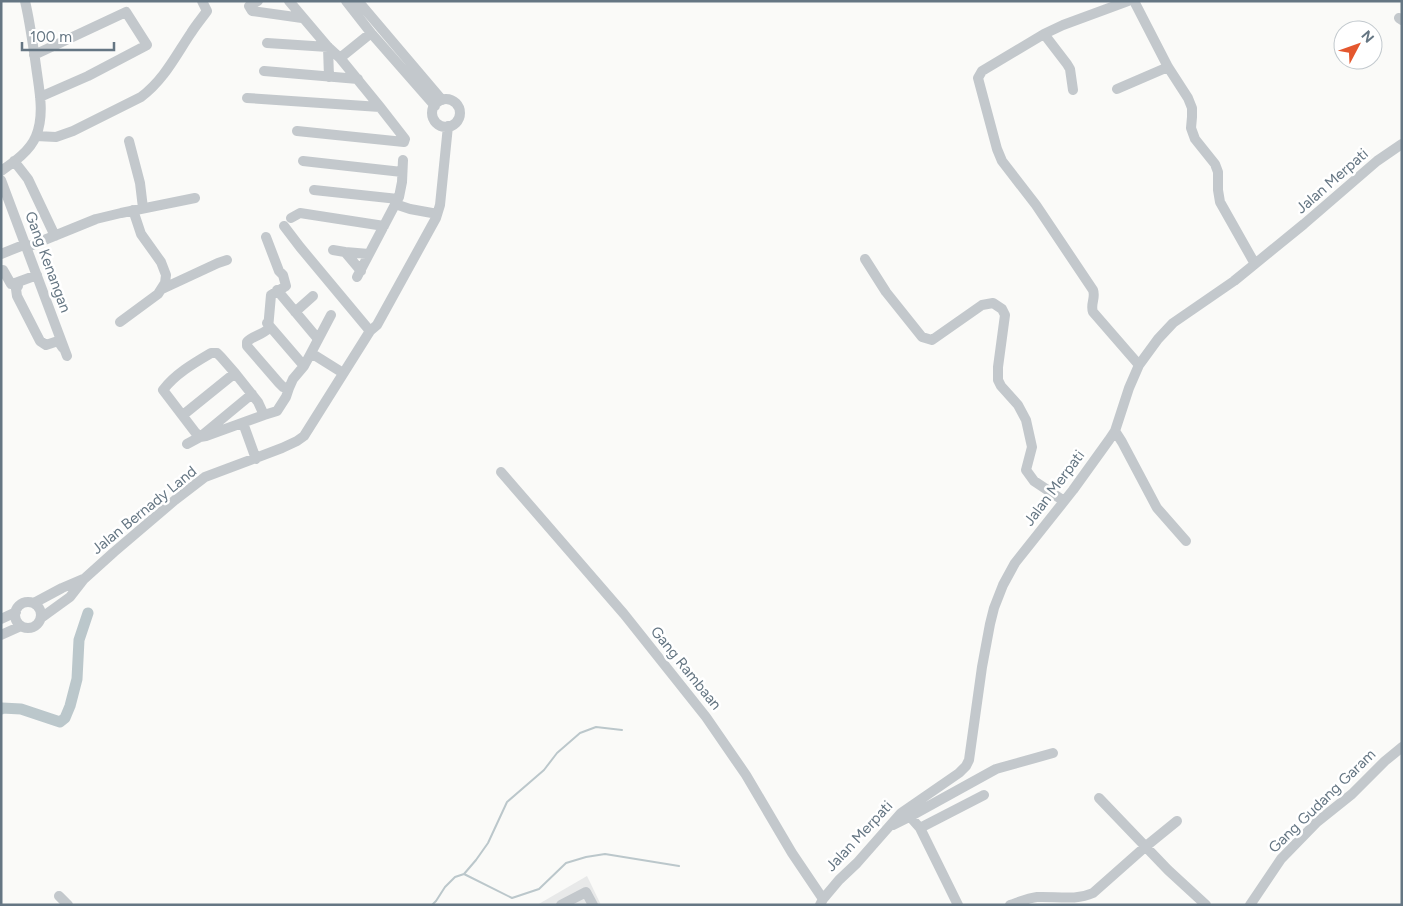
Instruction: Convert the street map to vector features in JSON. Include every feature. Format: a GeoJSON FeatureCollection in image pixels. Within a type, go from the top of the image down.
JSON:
{"type":"FeatureCollection","features":[{"type":"Feature","properties":{"kind":"street"},"geometry":{"type":"LineString","coordinates":[[1,172],[31,146],[39,126],[40,97],[24,1]]}},
{"type":"Feature","properties":{"kind":"street"},"geometry":{"type":"LineString","coordinates":[[36,136],[56,137],[73,132],[141,97],[150,90],[174,61],[191,32],[208,11],[202,1]]}},
{"type":"Feature","properties":{"kind":"street"},"geometry":{"type":"LineString","coordinates":[[258,1],[249,6],[252,11],[302,18]]}},
{"type":"Feature","properties":{"kind":"street"},"geometry":{"type":"LineString","coordinates":[[289,1],[302,18],[358,79],[405,139],[404,142],[296,131]]}},
{"type":"Feature","properties":{"kind":"street","name":"Jalan Bernady Land"},"geometry":{"type":"LineString","coordinates":[[346,1],[372,33],[438,103]]}},
{"type":"Feature","properties":{"kind":"street","name":"Jalan Bernady Land"},"geometry":{"type":"LineString","coordinates":[[358,1],[438,103]]}},
{"type":"Feature","properties":{"kind":"street"},"geometry":{"type":"LineString","coordinates":[[1128,1],[1044,34],[982,72],[978,78],[1002,161],[1036,205],[1093,290],[1093,312],[1139,365]]}},
{"type":"Feature","properties":{"kind":"street"},"geometry":{"type":"LineString","coordinates":[[1134,1],[1168,66],[1188,98],[1192,108],[1192,134],[1218,172],[1220,202],[1255,264]]}},
{"type":"Feature","properties":{"kind":"street"},"geometry":{"type":"LineString","coordinates":[[34,55],[126,12],[147,45],[88,76],[40,97]]}},
{"type":"Feature","properties":{"kind":"street"},"geometry":{"type":"LineString","coordinates":[[340,58],[372,33]]}},
{"type":"Feature","properties":{"kind":"street"},"geometry":{"type":"LineString","coordinates":[[1044,34],[1070,69],[1073,90]]}},
{"type":"Feature","properties":{"kind":"street"},"geometry":{"type":"LineString","coordinates":[[268,43],[328,47]]}},
{"type":"Feature","properties":{"kind":"street"},"geometry":{"type":"LineString","coordinates":[[328,47],[329,77]]}},
{"type":"Feature","properties":{"kind":"street"},"geometry":{"type":"LineString","coordinates":[[1117,88],[1168,66]]}},
{"type":"Feature","properties":{"kind":"street"},"geometry":{"type":"LineString","coordinates":[[264,70],[358,79]]}},
{"type":"Feature","properties":{"kind":"street"},"geometry":{"type":"LineString","coordinates":[[247,98],[380,107]]}},
{"type":"Feature","properties":{"kind":"street","name":"Jalan Bernady Land"},"geometry":{"type":"LineString","coordinates":[[453,100],[460,109],[459,119],[454,124],[445,126],[437,123],[433,117],[433,110],[438,103],[453,100]]}},
{"type":"Feature","properties":{"kind":"street","name":"Jalan Bernady Land"},"geometry":{"type":"LineString","coordinates":[[370,331],[371,322],[432,214],[435,205],[445,126]]}},
{"type":"Feature","properties":{"kind":"street","name":"Jalan Bernady Land"},"geometry":{"type":"LineString","coordinates":[[41,618],[70,597],[84,579],[114,552],[199,481],[219,471],[256,459],[304,436],[370,331],[377,325],[438,213],[445,126]]}},
{"type":"Feature","properties":{"kind":"street"},"geometry":{"type":"LineString","coordinates":[[129,141],[140,183],[144,208]]}},
{"type":"Feature","properties":{"kind":"street","name":"Jalan Merpati"},"geometry":{"type":"LineString","coordinates":[[822,902],[839,880],[907,808],[966,766],[971,749],[990,624],[998,596],[1015,563],[1064,501],[1115,431],[1139,365],[1158,339],[1173,324],[1224,289],[1377,161],[1402,144]]}},
{"type":"Feature","properties":{"kind":"street"},"geometry":{"type":"LineString","coordinates":[[303,160],[402,172]]}},
{"type":"Feature","properties":{"kind":"street"},"geometry":{"type":"LineString","coordinates":[[345,252],[359,274],[401,192],[403,160]]}},
{"type":"Feature","properties":{"kind":"street"},"geometry":{"type":"LineString","coordinates":[[14,161],[28,179],[55,236]]}},
{"type":"Feature","properties":{"kind":"street","name":"Gang Kenangan"},"geometry":{"type":"LineString","coordinates":[[1,180],[67,356],[58,341],[46,345],[40,341],[17,296],[18,282]]}},
{"type":"Feature","properties":{"kind":"street"},"geometry":{"type":"LineString","coordinates":[[314,190],[396,202],[410,209],[432,214]]}},
{"type":"Feature","properties":{"kind":"street"},"geometry":{"type":"LineString","coordinates":[[1,254],[55,236],[96,219],[195,198]]}},
{"type":"Feature","properties":{"kind":"street"},"geometry":{"type":"LineString","coordinates":[[120,322],[150,300],[166,283],[166,275],[161,262],[142,234],[133,210]]}},
{"type":"Feature","properties":{"kind":"street"},"geometry":{"type":"LineString","coordinates":[[370,331],[300,247],[288,222],[300,213],[384,226]]}},
{"type":"Feature","properties":{"kind":"street"},"geometry":{"type":"LineString","coordinates":[[266,237],[286,286],[271,295],[268,329],[249,340],[247,346],[279,383],[283,387],[289,388]]}},
{"type":"Feature","properties":{"kind":"street"},"geometry":{"type":"LineString","coordinates":[[333,250],[369,254]]}},
{"type":"Feature","properties":{"kind":"street"},"geometry":{"type":"LineString","coordinates":[[865,259],[886,292],[922,337],[932,340],[982,305],[993,303],[1002,309],[1005,315],[998,380],[1001,386],[1018,404],[1026,420],[1032,448],[1026,470],[1034,481],[1064,501]]}},
{"type":"Feature","properties":{"kind":"street"},"geometry":{"type":"LineString","coordinates":[[162,289],[227,260]]}},
{"type":"Feature","properties":{"kind":"street"},"geometry":{"type":"LineString","coordinates":[[1,271],[4,270],[11,284],[37,275]]}},
{"type":"Feature","properties":{"kind":"street"},"geometry":{"type":"LineString","coordinates":[[277,290],[318,339]]}},
{"type":"Feature","properties":{"kind":"street"},"geometry":{"type":"LineString","coordinates":[[296,312],[313,296]]}},
{"type":"Feature","properties":{"kind":"street"},"geometry":{"type":"LineString","coordinates":[[200,437],[277,411],[286,397],[293,379],[304,366],[331,316]]}},
{"type":"Feature","properties":{"kind":"street"},"geometry":{"type":"LineString","coordinates":[[268,323],[304,366]]}},
{"type":"Feature","properties":{"kind":"street"},"geometry":{"type":"LineString","coordinates":[[200,437],[163,390],[189,367],[211,353],[221,357],[235,373],[258,402],[264,415]]}},
{"type":"Feature","properties":{"kind":"street"},"geometry":{"type":"LineString","coordinates":[[311,353],[343,373]]}},
{"type":"Feature","properties":{"kind":"street"},"geometry":{"type":"LineString","coordinates":[[183,416],[235,373]]}},
{"type":"Feature","properties":{"kind":"street"},"geometry":{"type":"LineString","coordinates":[[187,444],[200,437],[252,394]]}},
{"type":"Feature","properties":{"kind":"street"},"geometry":{"type":"LineString","coordinates":[[243,422],[256,459]]}},
{"type":"Feature","properties":{"kind":"street"},"geometry":{"type":"LineString","coordinates":[[1115,431],[1129,453],[1157,508],[1186,541]]}},
{"type":"Feature","properties":{"kind":"street","name":"Gang Rambaan"},"geometry":{"type":"LineString","coordinates":[[501,472],[624,614],[706,716],[746,775],[822,902]]}},
{"type":"Feature","properties":{"kind":"street","name":"Jalan Bernady Land"},"geometry":{"type":"LineString","coordinates":[[34,603],[84,579]]}},
{"type":"Feature","properties":{"kind":"street"},"geometry":{"type":"LineString","coordinates":[[1,635],[21,626],[31,628],[38,624],[41,618],[40,610],[34,603],[24,603],[18,607],[16,618],[21,626]]}},
{"type":"Feature","properties":{"kind":"street"},"geometry":{"type":"LineString","coordinates":[[1,620],[16,612]]}},
{"type":"Feature","properties":{"kind":"street","name":"Gang Gudang Garam"},"geometry":{"type":"LineString","coordinates":[[1250,905],[1281,859],[1317,822],[1352,794],[1402,747]]}},
{"type":"Feature","properties":{"kind":"street"},"geometry":{"type":"LineString","coordinates":[[888,827],[996,769],[1053,753]]}},
{"type":"Feature","properties":{"kind":"street"},"geometry":{"type":"LineString","coordinates":[[920,828],[984,795]]}},
{"type":"Feature","properties":{"kind":"street"},"geometry":{"type":"LineString","coordinates":[[1099,798],[1168,870],[1206,905]]}},
{"type":"Feature","properties":{"kind":"street"},"geometry":{"type":"LineString","coordinates":[[909,817],[920,828],[958,905]]}},
{"type":"Feature","properties":{"kind":"street"},"geometry":{"type":"LineString","coordinates":[[1010,905],[1035,897],[1065,898],[1087,896],[1098,890],[1145,846],[1177,821]]}},
{"type":"Feature","properties":{"kind":"street"},"geometry":{"type":"LineString","coordinates":[[561,905],[586,892],[593,905]]}},
{"type":"Feature","properties":{"kind":"street"},"geometry":{"type":"LineString","coordinates":[[59,896],[68,905]]}},
{"type":"Feature","properties":{"kind":"shaded area"},"geometry":{"type":"Polygon","coordinates":[[[587,876],[601,905],[537,905],[587,876]]]}},
{"type":"Feature","properties":{"kind":"waterway"},"geometry":{"type":"LineString","coordinates":[[1,709],[21,709],[60,722],[65,718],[77,679],[79,640],[88,613]]}},
{"type":"Feature","properties":{"kind":"waterway"},"geometry":{"type":"LineString","coordinates":[[432,905],[445,887],[455,877],[464,874],[476,860],[488,843],[507,802],[544,770],[557,753],[580,733],[596,727],[622,730]]}},
{"type":"Feature","properties":{"kind":"waterway"},"geometry":{"type":"LineString","coordinates":[[464,874],[512,898],[539,889],[566,863],[586,857],[605,854],[679,866]]}}]}
